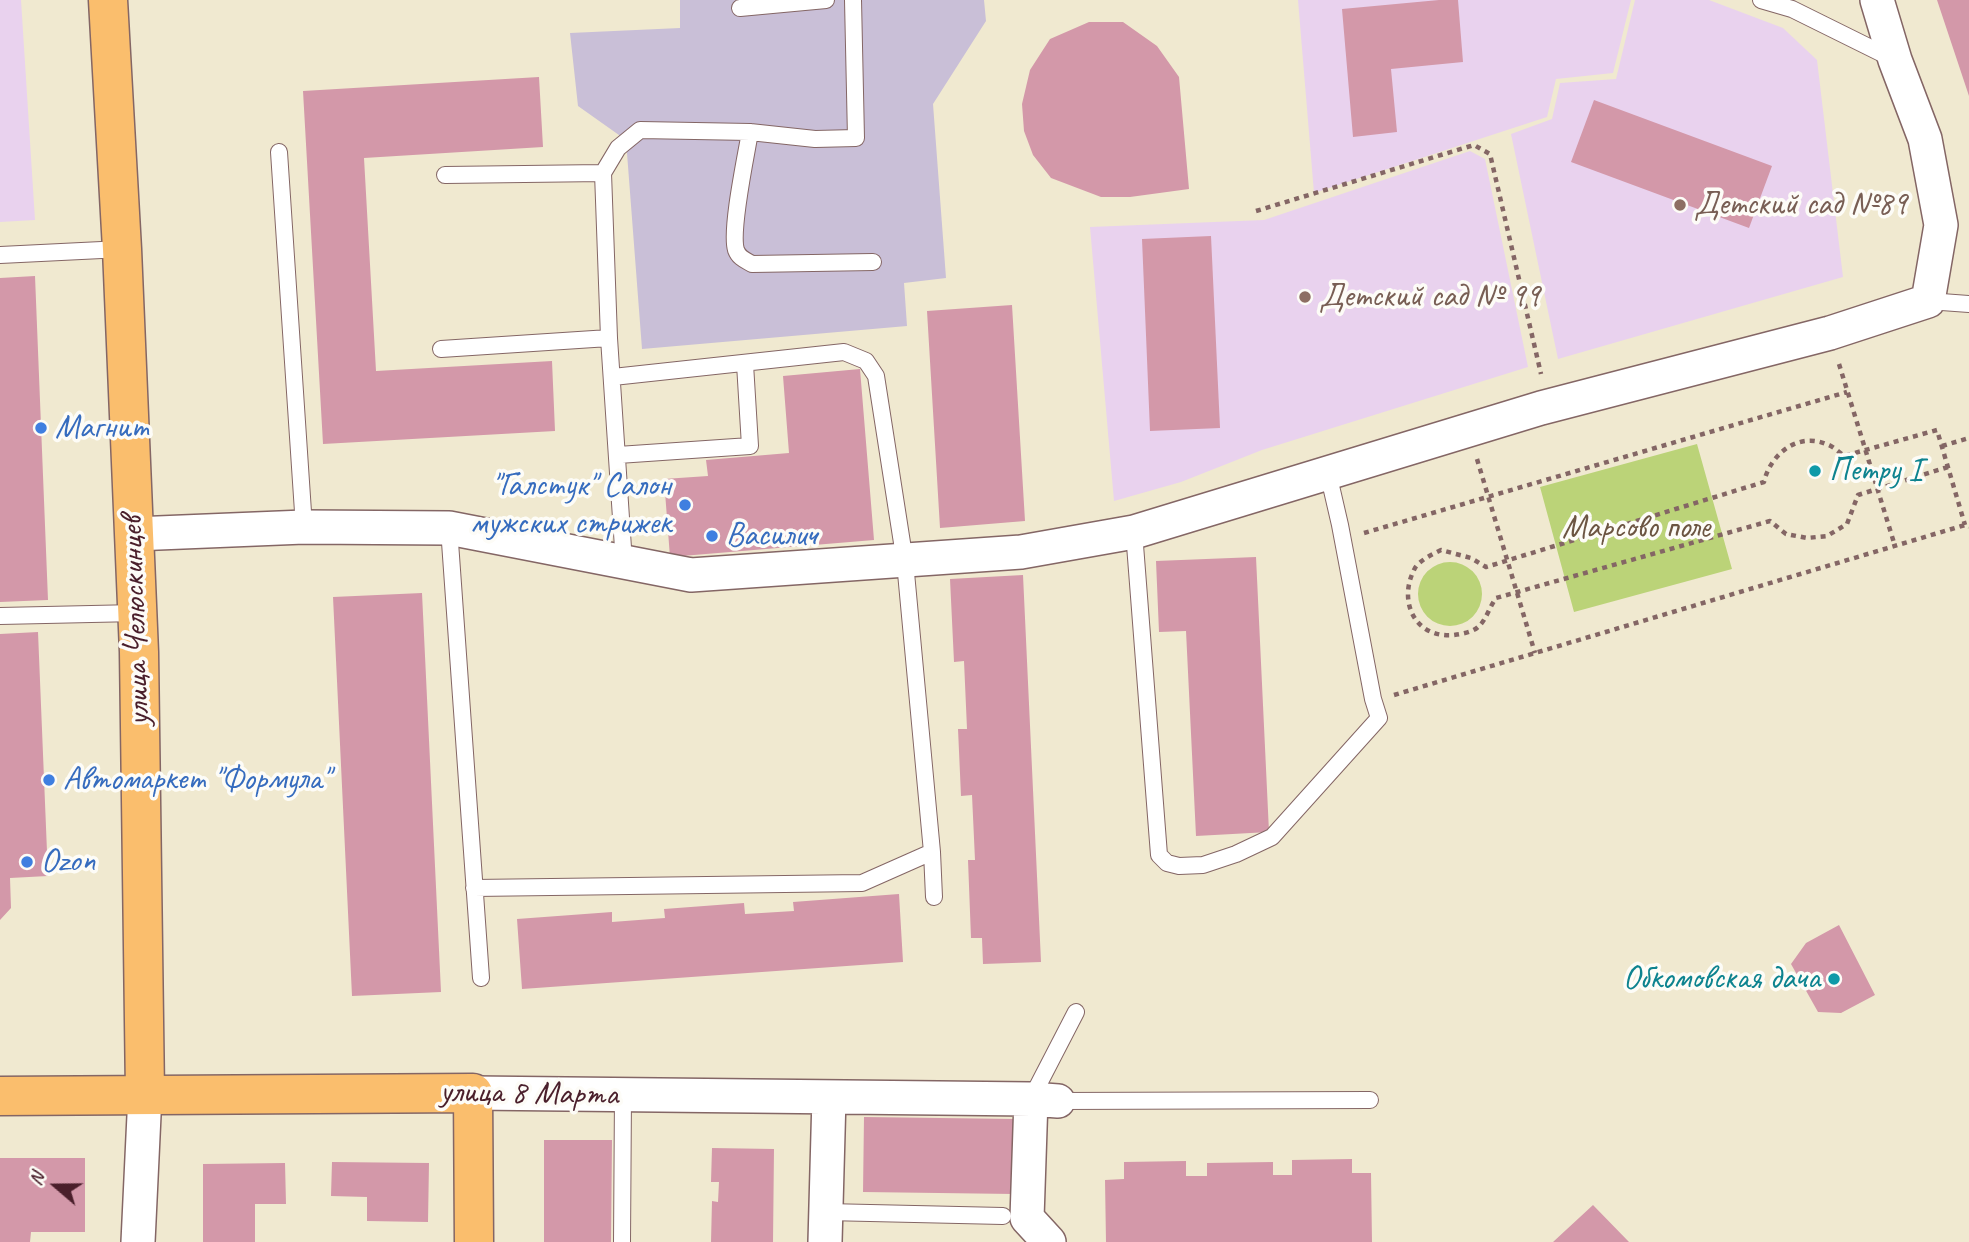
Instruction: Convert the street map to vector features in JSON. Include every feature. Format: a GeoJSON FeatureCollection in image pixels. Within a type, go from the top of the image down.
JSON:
{"type":"FeatureCollection","features":[{"type":"Feature","properties":{"kind":"main road","name":"улица Челюскинцев"},"geometry":{"type":"LineString","coordinates":[[108,0],[122,248],[137,614],[145,1094]]}},
{"type":"Feature","properties":{"kind":"main road","name":"улица 8 Марта"},"geometry":{"type":"LineString","coordinates":[[0,1097],[473,1093]]}},
{"type":"Feature","properties":{"kind":"main road"},"geometry":{"type":"LineString","coordinates":[[473,1093],[474,1242]]}},
{"type":"Feature","properties":{"kind":"street"},"geometry":{"type":"LineString","coordinates":[[134,534],[304,527],[449,528],[691,575],[1021,552],[1134,532],[1549,406],[1830,333],[1928,301],[1941,225],[1924,139],[1895,60],[1877,0]]}},
{"type":"Feature","properties":{"kind":"street","name":"улица 8 Марта"},"geometry":{"type":"LineString","coordinates":[[473,1093],[1044,1100]]}},
{"type":"Feature","properties":{"kind":"street","name":"улица Челюскинцев"},"geometry":{"type":"LineString","coordinates":[[138,1242],[145,1094]]}},
{"type":"Feature","properties":{"kind":"street"},"geometry":{"type":"LineString","coordinates":[[826,1227],[829,1097]]}},
{"type":"Feature","properties":{"kind":"street"},"geometry":{"type":"LineString","coordinates":[[1044,1100],[1027,1218],[1049,1242]]}},
{"type":"Feature","properties":{"kind":"lane"},"geometry":{"type":"LineString","coordinates":[[740,8],[826,0]]}},
{"type":"Feature","properties":{"kind":"lane"},"geometry":{"type":"LineString","coordinates":[[624,563],[603,173],[618,148],[640,130],[750,132],[815,139],[856,138],[853,0]]}},
{"type":"Feature","properties":{"kind":"lane"},"geometry":{"type":"LineString","coordinates":[[1762,0],[1793,9],[1895,60]]}},
{"type":"Feature","properties":{"kind":"lane"},"geometry":{"type":"LineString","coordinates":[[750,132],[738,200],[735,247],[741,258],[752,264],[873,262]]}},
{"type":"Feature","properties":{"kind":"lane"},"geometry":{"type":"LineString","coordinates":[[279,152],[304,527]]}},
{"type":"Feature","properties":{"kind":"lane"},"geometry":{"type":"LineString","coordinates":[[445,175],[603,173]]}},
{"type":"Feature","properties":{"kind":"lane"},"geometry":{"type":"LineString","coordinates":[[0,255],[122,248]]}},
{"type":"Feature","properties":{"kind":"lane"},"geometry":{"type":"LineString","coordinates":[[1928,301],[1969,304]]}},
{"type":"Feature","properties":{"kind":"lane"},"geometry":{"type":"LineString","coordinates":[[441,349],[610,338]]}},
{"type":"Feature","properties":{"kind":"lane"},"geometry":{"type":"LineString","coordinates":[[613,377],[845,352],[866,361],[876,376],[905,562],[934,897]]}},
{"type":"Feature","properties":{"kind":"lane"},"geometry":{"type":"LineString","coordinates":[[618,455],[750,446],[745,364]]}},
{"type":"Feature","properties":{"kind":"lane"},"geometry":{"type":"LineString","coordinates":[[1134,532],[1159,855],[1167,863],[1179,866],[1203,865],[1236,854],[1272,837],[1379,718],[1328,472]]}},
{"type":"Feature","properties":{"kind":"lane"},"geometry":{"type":"LineString","coordinates":[[449,528],[481,978]]}},
{"type":"Feature","properties":{"kind":"lane"},"geometry":{"type":"LineString","coordinates":[[0,616],[137,614]]}},
{"type":"Feature","properties":{"kind":"lane"},"geometry":{"type":"LineString","coordinates":[[474,888],[862,883],[932,852]]}},
{"type":"Feature","properties":{"kind":"lane"},"geometry":{"type":"LineString","coordinates":[[1076,1012],[1044,1100],[1370,1100]]}},
{"type":"Feature","properties":{"kind":"lane"},"geometry":{"type":"LineString","coordinates":[[622,1242],[623,1094]]}},
{"type":"Feature","properties":{"kind":"lane"},"geometry":{"type":"LineString","coordinates":[[826,1227],[1003,1216]]}},
{"type":"Feature","properties":{"kind":"path"},"geometry":{"type":"LineString","coordinates":[[1256,211],[1474,145],[1490,154],[1549,406]]}},
{"type":"Feature","properties":{"kind":"path"},"geometry":{"type":"LineString","coordinates":[[1844,383],[1895,546]]}},
{"type":"Feature","properties":{"kind":"path"},"geometry":{"type":"LineString","coordinates":[[1351,536],[1847,392]]}},
{"type":"Feature","properties":{"kind":"path"},"geometry":{"type":"LineString","coordinates":[[1389,697],[1967,526],[1937,430],[1844,456],[1827,444],[1812,440],[1797,444],[1785,448],[1773,459],[1764,482],[1486,567],[1471,558],[1441,550],[1416,566],[1407,602],[1415,619],[1427,631],[1442,636],[1463,634],[1479,626],[1496,598],[1770,520],[1786,534],[1807,538],[1827,536],[1847,524],[1858,495],[1948,467]]}},
{"type":"Feature","properties":{"kind":"path"},"geometry":{"type":"LineString","coordinates":[[1942,446],[1969,438]]}},
{"type":"Feature","properties":{"kind":"path"},"geometry":{"type":"LineString","coordinates":[[1486,488],[1535,653]]}},
{"type":"Feature","properties":{"kind":"shaded area"},"geometry":{"type":"Polygon","coordinates":[[[0,0],[21,0],[35,220],[0,222],[0,0]]]}},
{"type":"Feature","properties":{"kind":"shaded area"},"geometry":{"type":"Polygon","coordinates":[[[680,0],[984,0],[986,21],[933,104],[946,278],[904,283],[907,326],[642,349],[626,140],[578,106],[570,33],[680,28],[680,0]]]}},
{"type":"Feature","properties":{"kind":"shaded area"},"geometry":{"type":"Polygon","coordinates":[[[1298,0],[1631,0],[1613,73],[1556,79],[1547,117],[1314,193],[1298,0]]]}},
{"type":"Feature","properties":{"kind":"shaded area","name":"Детский сад №89"},"geometry":{"type":"Polygon","coordinates":[[[1635,0],[1709,0],[1783,28],[1817,60],[1843,277],[1558,359],[1511,134],[1552,119],[1560,83],[1616,79],[1635,0]]]}},
{"type":"Feature","properties":{"kind":"shaded area","name":"Детский сад № 99"},"geometry":{"type":"Polygon","coordinates":[[[1470,151],[1485,159],[1528,367],[1262,450],[1181,482],[1114,501],[1090,227],[1264,220],[1470,151]]]}},
{"type":"Feature","properties":{"kind":"green space","name":"Марсово поле"},"geometry":{"type":"Polygon","coordinates":[[[1697,444],[1732,569],[1574,612],[1540,487],[1697,444]]]}},
{"type":"Feature","properties":{"kind":"green space"},"geometry":{"type":"Polygon","coordinates":[[[1444,562],[1456,562],[1473,571],[1480,582],[1480,606],[1473,617],[1456,626],[1444,626],[1432,621],[1423,612],[1418,600],[1418,588],[1423,576],[1432,567],[1444,562]]]}},
{"type":"Feature","properties":{"kind":"building"},"geometry":{"type":"Polygon","coordinates":[[[1458,0],[1463,62],[1391,69],[1397,132],[1353,137],[1342,9],[1458,0]]]}},
{"type":"Feature","properties":{"kind":"building"},"geometry":{"type":"Polygon","coordinates":[[[1937,0],[1969,0],[1969,96],[1937,0]]]}},
{"type":"Feature","properties":{"kind":"building"},"geometry":{"type":"Polygon","coordinates":[[[1089,22],[1123,22],[1157,46],[1179,77],[1189,189],[1130,197],[1101,197],[1051,178],[1033,155],[1024,131],[1022,104],[1030,70],[1050,39],[1089,22]]]}},
{"type":"Feature","properties":{"kind":"building"},"geometry":{"type":"Polygon","coordinates":[[[539,77],[543,147],[364,158],[376,371],[552,361],[555,431],[323,444],[303,91],[539,77]]]}},
{"type":"Feature","properties":{"kind":"building"},"geometry":{"type":"Polygon","coordinates":[[[1594,100],[1772,166],[1749,228],[1571,162],[1594,100]]]}},
{"type":"Feature","properties":{"kind":"building"},"geometry":{"type":"Polygon","coordinates":[[[1211,236],[1220,428],[1150,431],[1142,239],[1211,236]]]}},
{"type":"Feature","properties":{"kind":"building"},"geometry":{"type":"Polygon","coordinates":[[[35,276],[48,600],[0,602],[0,278],[35,276]]]}},
{"type":"Feature","properties":{"kind":"building"},"geometry":{"type":"Polygon","coordinates":[[[1012,305],[1025,521],[940,528],[927,311],[1012,305]]]}},
{"type":"Feature","properties":{"kind":"building"},"geometry":{"type":"Polygon","coordinates":[[[860,369],[874,540],[670,557],[664,479],[708,476],[706,460],[789,453],[783,376],[860,369]]]}},
{"type":"Feature","properties":{"kind":"building"},"geometry":{"type":"Polygon","coordinates":[[[1256,557],[1269,832],[1196,836],[1186,631],[1159,632],[1156,561],[1256,557]]]}},
{"type":"Feature","properties":{"kind":"building"},"geometry":{"type":"Polygon","coordinates":[[[1023,575],[1041,962],[983,964],[982,938],[971,938],[968,860],[975,860],[972,795],[961,796],[958,729],[967,729],[964,661],[954,662],[950,579],[1023,575]]]}},
{"type":"Feature","properties":{"kind":"building"},"geometry":{"type":"Polygon","coordinates":[[[422,593],[441,992],[352,996],[333,597],[422,593]]]}},
{"type":"Feature","properties":{"kind":"building"},"geometry":{"type":"Polygon","coordinates":[[[38,632],[48,876],[10,878],[11,908],[0,920],[0,634],[38,632]]]}},
{"type":"Feature","properties":{"kind":"building"},"geometry":{"type":"Polygon","coordinates":[[[899,894],[903,962],[522,989],[517,919],[612,912],[612,922],[665,918],[664,909],[744,903],[745,914],[794,911],[793,902],[899,894]]]}},
{"type":"Feature","properties":{"kind":"building","name":"Обкомовская дача"},"geometry":{"type":"Polygon","coordinates":[[[1839,925],[1875,995],[1841,1013],[1818,1012],[1791,964],[1806,943],[1839,925]]]}},
{"type":"Feature","properties":{"kind":"building"},"geometry":{"type":"Polygon","coordinates":[[[864,1117],[1015,1119],[1014,1194],[863,1192],[864,1117]]]}},
{"type":"Feature","properties":{"kind":"building"},"geometry":{"type":"Polygon","coordinates":[[[544,1140],[612,1140],[611,1242],[544,1242],[544,1140]]]}},
{"type":"Feature","properties":{"kind":"building"},"geometry":{"type":"Polygon","coordinates":[[[712,1148],[774,1149],[773,1242],[711,1242],[712,1201],[718,1202],[719,1182],[711,1182],[712,1148]]]}},
{"type":"Feature","properties":{"kind":"building"},"geometry":{"type":"Polygon","coordinates":[[[0,1158],[85,1158],[85,1232],[31,1232],[30,1242],[0,1242],[0,1158]]]}},
{"type":"Feature","properties":{"kind":"building"},"geometry":{"type":"Polygon","coordinates":[[[1352,1159],[1352,1173],[1371,1173],[1372,1242],[1106,1242],[1105,1180],[1124,1179],[1124,1162],[1186,1161],[1186,1176],[1207,1176],[1207,1163],[1273,1162],[1273,1175],[1292,1175],[1292,1160],[1352,1159]]]}},
{"type":"Feature","properties":{"kind":"building"},"geometry":{"type":"Polygon","coordinates":[[[332,1162],[429,1163],[428,1222],[367,1221],[367,1197],[331,1196],[332,1162]]]}},
{"type":"Feature","properties":{"kind":"building"},"geometry":{"type":"Polygon","coordinates":[[[285,1163],[286,1204],[255,1204],[255,1242],[203,1242],[203,1164],[285,1163]]]}},
{"type":"Feature","properties":{"kind":"building"},"geometry":{"type":"Polygon","coordinates":[[[1593,1205],[1629,1242],[1553,1242],[1593,1205]]]}},
{"type":"Feature","properties":{"kind":"place","name":"Детский сад №89"},"geometry":{"type":"Point","coordinates":[1680,205]}},
{"type":"Feature","properties":{"kind":"place","name":"Детский сад № 99"},"geometry":{"type":"Point","coordinates":[1305,297]}},
{"type":"Feature","properties":{"kind":"place","name":"Магнит"},"geometry":{"type":"Point","coordinates":[41,428]}},
{"type":"Feature","properties":{"kind":"place","name":"Петру I"},"geometry":{"type":"Point","coordinates":[1815,471]}},
{"type":"Feature","properties":{"kind":"place","name":"\"Галстук\" Салон мужских стрижек"},"geometry":{"type":"Point","coordinates":[685,505]}},
{"type":"Feature","properties":{"kind":"place","name":"Василич"},"geometry":{"type":"Point","coordinates":[712,536]}},
{"type":"Feature","properties":{"kind":"place","name":"Автомаркет \"Формула\""},"geometry":{"type":"Point","coordinates":[49,780]}},
{"type":"Feature","properties":{"kind":"place","name":"Ozon"},"geometry":{"type":"Point","coordinates":[27,862]}},
{"type":"Feature","properties":{"kind":"place","name":"Обкомовская дача"},"geometry":{"type":"Point","coordinates":[1834,979]}}]}
